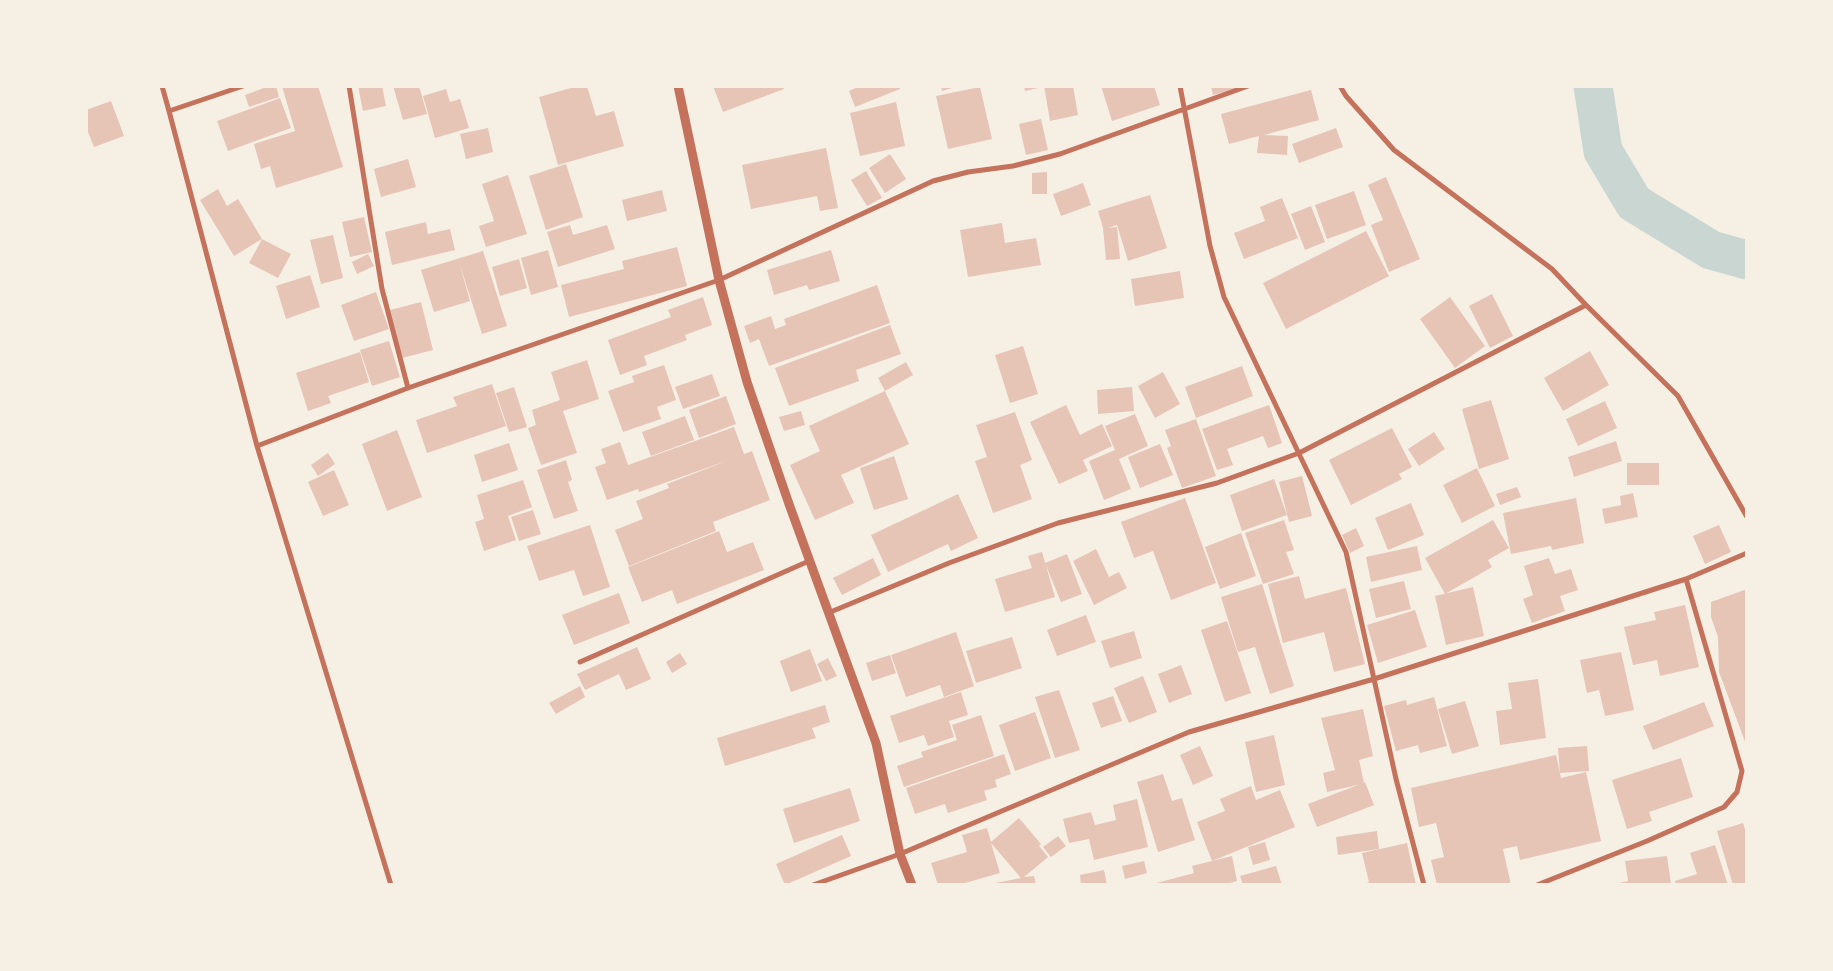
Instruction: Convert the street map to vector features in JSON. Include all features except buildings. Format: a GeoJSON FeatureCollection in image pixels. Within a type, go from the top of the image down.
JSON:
{"type":"FeatureCollection","features":[{"type":"Feature","properties":{"kind":"street"},"geometry":{"type":"LineString","coordinates":[[162,86],[257,446],[391,885]]}},
{"type":"Feature","properties":{"kind":"street"},"geometry":{"type":"LineString","coordinates":[[169,112],[244,86]]}},
{"type":"Feature","properties":{"kind":"street"},"geometry":{"type":"LineString","coordinates":[[349,86],[382,289],[408,388]]}},
{"type":"Feature","properties":{"kind":"street"},"geometry":{"type":"LineString","coordinates":[[678,86],[718,280],[747,382],[809,560],[876,743],[900,854],[912,885]]}},
{"type":"Feature","properties":{"kind":"street"},"geometry":{"type":"LineString","coordinates":[[1180,86],[1210,246],[1224,297],[1346,552],[1396,779],[1424,885]]}},
{"type":"Feature","properties":{"kind":"street"},"geometry":{"type":"LineString","coordinates":[[257,446],[408,388],[718,280],[933,181],[968,172],[1013,166],[1060,154],[1248,86]]}},
{"type":"Feature","properties":{"kind":"street"},"geometry":{"type":"LineString","coordinates":[[1340,86],[1346,96],[1394,150],[1552,269],[1678,396],[1747,517]]}},
{"type":"Feature","properties":{"kind":"street"},"geometry":{"type":"LineString","coordinates":[[828,613],[949,564],[1058,523],[1217,482],[1299,452],[1586,305]]}},
{"type":"Feature","properties":{"kind":"street"},"geometry":{"type":"LineString","coordinates":[[813,885],[900,854],[1189,732],[1374,679],[1686,579],[1747,553]]}},
{"type":"Feature","properties":{"kind":"street"},"geometry":{"type":"LineString","coordinates":[[580,662],[809,560]]}},
{"type":"Feature","properties":{"kind":"street"},"geometry":{"type":"LineString","coordinates":[[1537,885],[1648,841],[1724,807],[1737,792],[1742,771],[1686,579]]}},
{"type":"Feature","properties":{"kind":"waterway"},"geometry":{"type":"LineString","coordinates":[[1593,86],[1603,151],[1634,203],[1711,250],[1747,260]]}}]}
